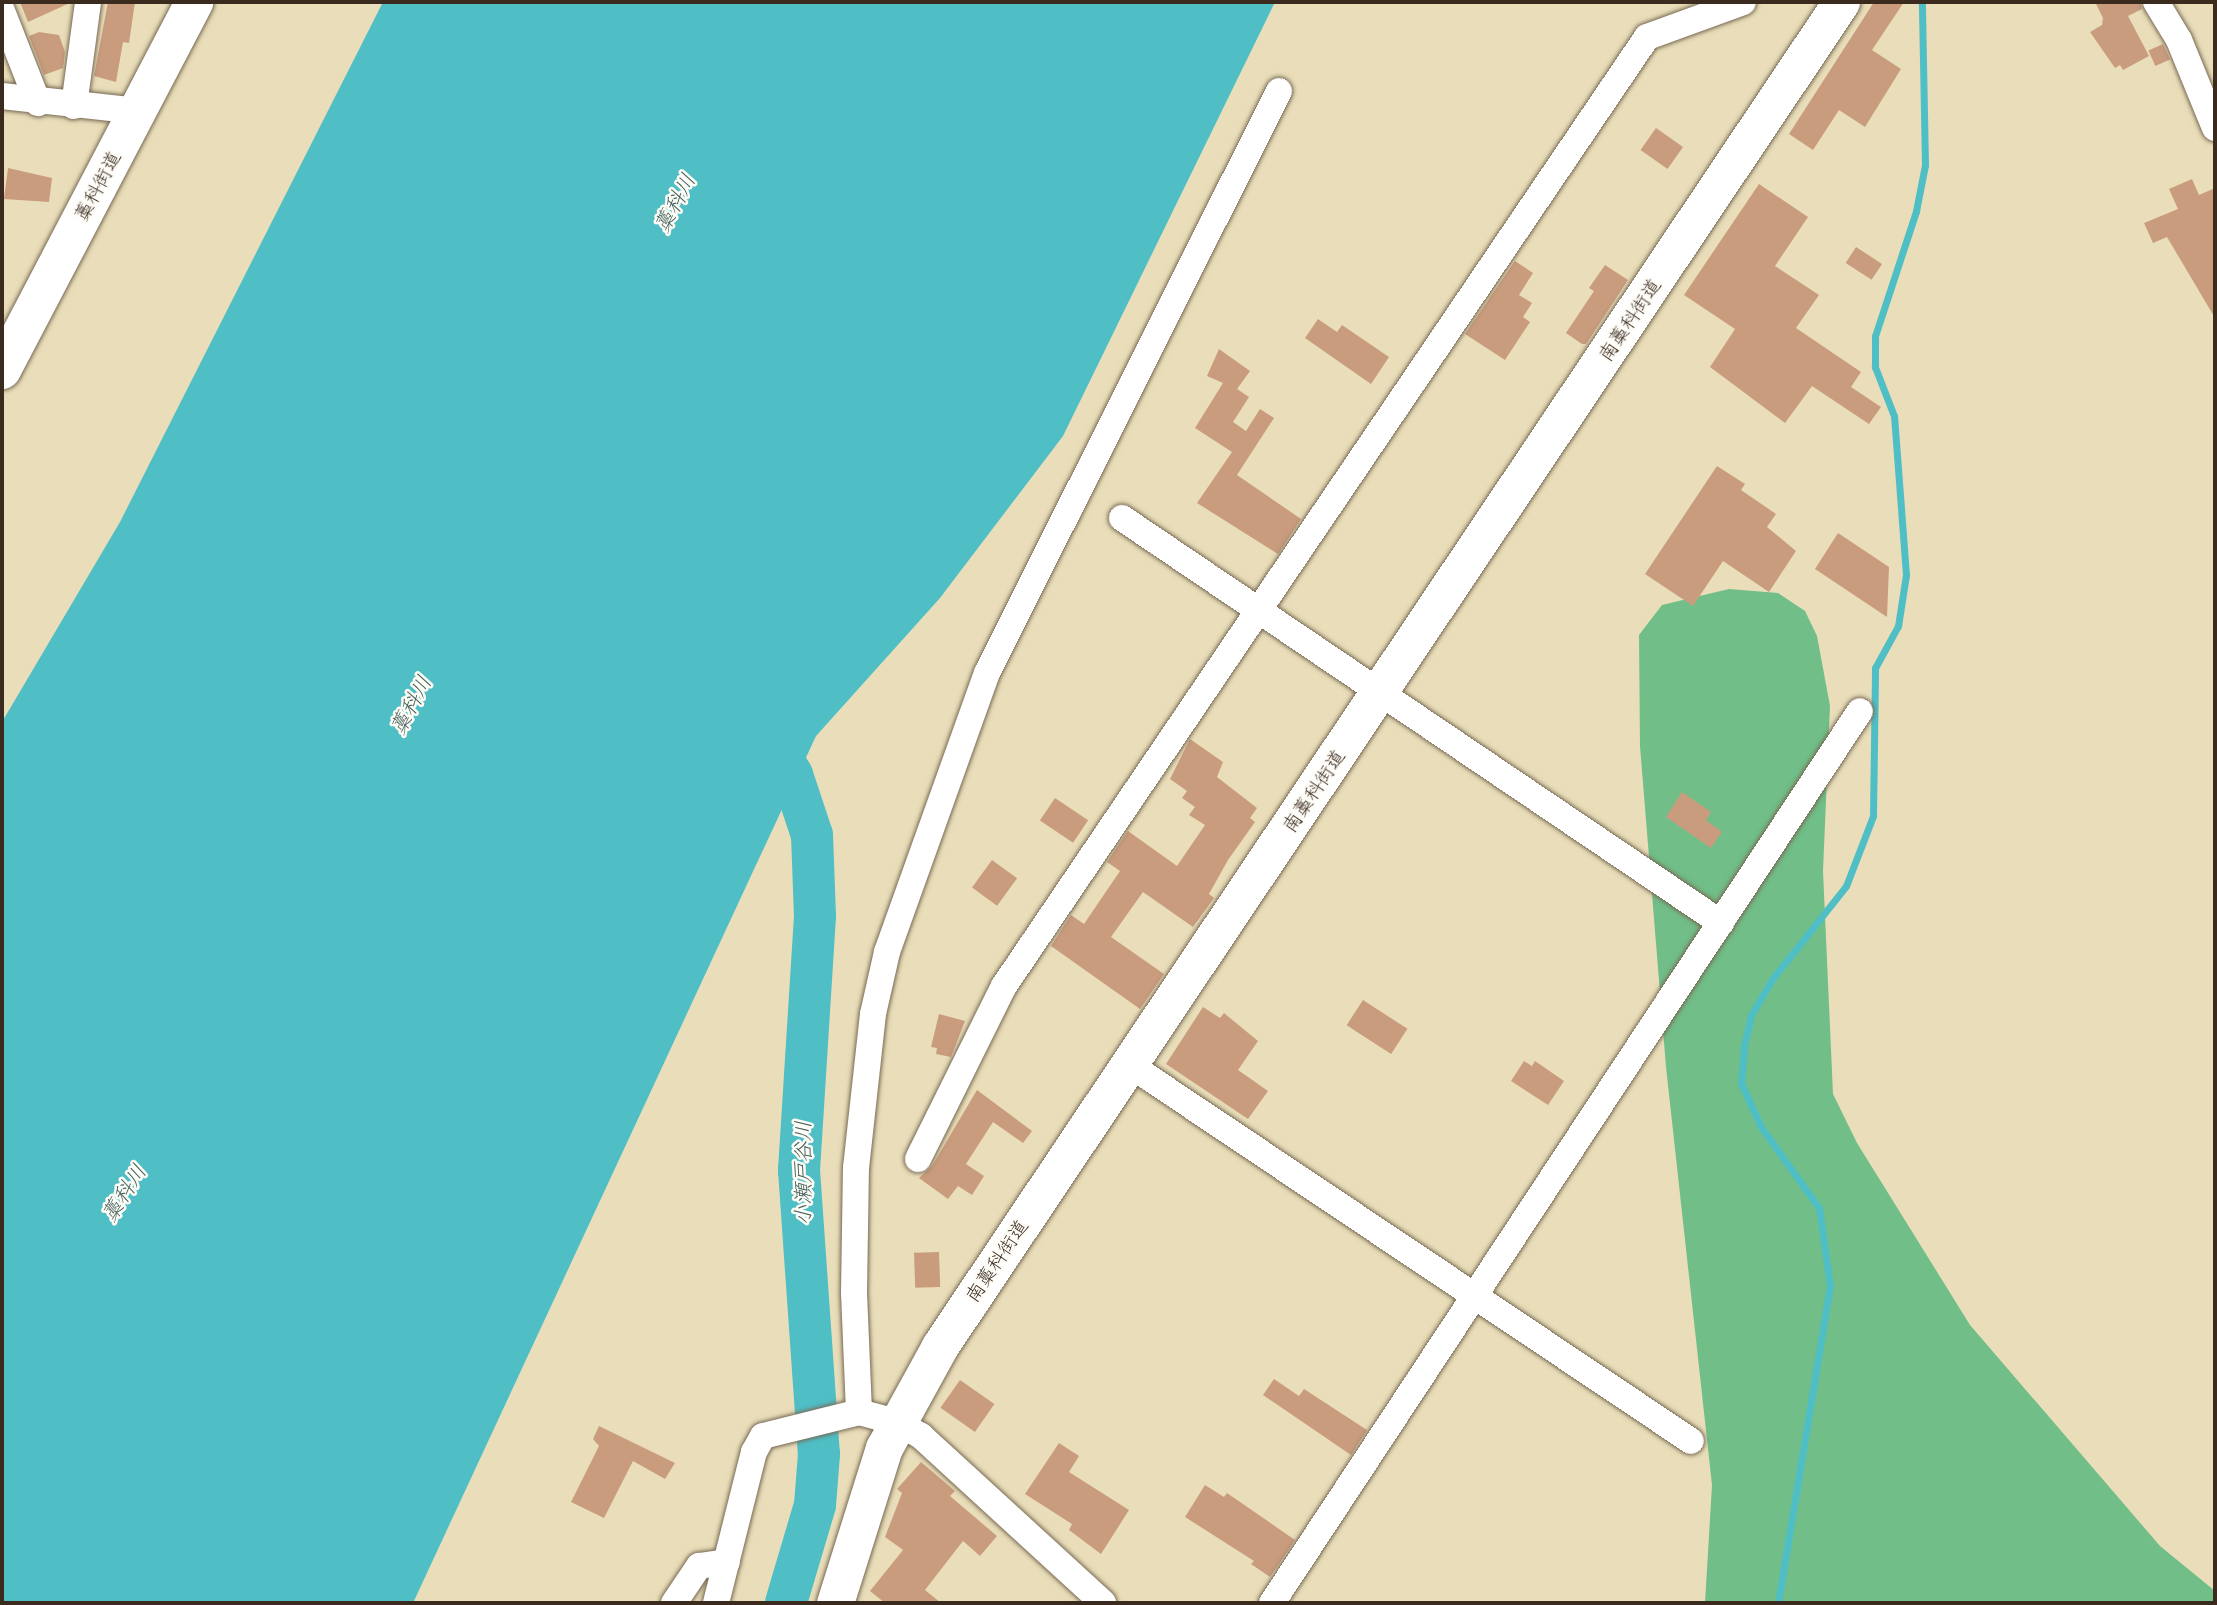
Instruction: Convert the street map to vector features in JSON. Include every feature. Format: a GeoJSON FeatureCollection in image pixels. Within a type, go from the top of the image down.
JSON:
{"type":"FeatureCollection","features":[{"type":"Feature","properties":{"kind":"highway","name":"藁科街道"},"geometry":{"type":"LineString","coordinates":[[2,370],[194,2]]}},
{"type":"Feature","properties":{"kind":"main road","name":"南藁科街道"},"geometry":{"type":"LineString","coordinates":[[835,1603],[896,1422],[940,1346],[1841,2]]}},
{"type":"Feature","properties":{"kind":"street"},"geometry":{"type":"LineString","coordinates":[[74,106],[88,2]]}},
{"type":"Feature","properties":{"kind":"street"},"geometry":{"type":"LineString","coordinates":[[918,1159],[1004,986],[1647,37],[1743,2]]}},
{"type":"Feature","properties":{"kind":"street"},"geometry":{"type":"LineString","coordinates":[[2156,2],[2179,40],[2215,128]]}},
{"type":"Feature","properties":{"kind":"street"},"geometry":{"type":"LineString","coordinates":[[2,11],[38,103]]}},
{"type":"Feature","properties":{"kind":"street"},"geometry":{"type":"LineString","coordinates":[[859,1412],[854,1293],[856,1168],[873,1014],[887,952],[987,673],[1279,91]]}},
{"type":"Feature","properties":{"kind":"street"},"geometry":{"type":"LineString","coordinates":[[2,96],[38,103],[138,111]]}},
{"type":"Feature","properties":{"kind":"street"},"geometry":{"type":"LineString","coordinates":[[1122,518],[1721,923]]}},
{"type":"Feature","properties":{"kind":"street"},"geometry":{"type":"LineString","coordinates":[[1272,1603],[1860,711]]}},
{"type":"Feature","properties":{"kind":"street"},"geometry":{"type":"LineString","coordinates":[[1130,1065],[1473,1298],[1691,1441]]}},
{"type":"Feature","properties":{"kind":"street"},"geometry":{"type":"LineString","coordinates":[[716,1603],[754,1452],[763,1436],[780,1429],[859,1412],[896,1422],[921,1436],[1103,1603]]}},
{"type":"Feature","properties":{"kind":"street"},"geometry":{"type":"LineString","coordinates":[[674,1603],[699,1566],[727,1562]]}},
{"type":"Feature","properties":{"kind":"green space"},"geometry":{"type":"Polygon","coordinates":[[[1729,589],[1778,593],[1805,611],[1817,636],[1830,706],[1823,871],[1833,1094],[1857,1143],[1970,1325],[2160,1546],[2215,1591],[2215,1603],[1705,1603],[1712,1485],[1666,1067],[1640,746],[1639,635],[1662,605],[1729,589]]]}},
{"type":"Feature","properties":{"kind":"water","name":"藁科川"},"geometry":{"type":"Polygon","coordinates":[[[383,2],[1275,2],[1063,436],[940,598],[816,736],[413,1603],[2,1603],[2,722],[120,522],[383,2]]]}},
{"type":"Feature","properties":{"kind":"building"},"geometry":{"type":"Polygon","coordinates":[[[20,2],[72,2],[28,22],[20,2]]]}},
{"type":"Feature","properties":{"kind":"building"},"geometry":{"type":"Polygon","coordinates":[[[108,2],[135,2],[129,43],[123,42],[116,82],[94,76],[108,2]]]}},
{"type":"Feature","properties":{"kind":"building"},"geometry":{"type":"Polygon","coordinates":[[[1874,2],[1904,2],[1872,50],[1901,69],[1865,127],[1839,110],[1813,150],[1789,134],[1874,2]]]}},
{"type":"Feature","properties":{"kind":"building"},"geometry":{"type":"Polygon","coordinates":[[[2095,2],[2140,2],[2142,9],[2128,16],[2149,56],[2123,70],[2120,65],[2115,68],[2090,32],[2102,25],[2103,18],[2095,2]]]}},
{"type":"Feature","properties":{"kind":"building"},"geometry":{"type":"Polygon","coordinates":[[[39,32],[59,35],[65,52],[63,68],[44,75],[29,36],[39,32]]]}},
{"type":"Feature","properties":{"kind":"building"},"geometry":{"type":"Polygon","coordinates":[[[2163,44],[2170,60],[2155,66],[2148,51],[2163,44]]]}},
{"type":"Feature","properties":{"kind":"building"},"geometry":{"type":"Polygon","coordinates":[[[1656,128],[1683,147],[1668,169],[1641,150],[1656,128]]]}},
{"type":"Feature","properties":{"kind":"building"},"geometry":{"type":"Polygon","coordinates":[[[8,168],[52,178],[49,202],[4,199],[8,168]]]}},
{"type":"Feature","properties":{"kind":"building"},"geometry":{"type":"Polygon","coordinates":[[[2192,179],[2199,195],[2215,188],[2215,318],[2167,237],[2153,243],[2144,223],[2178,209],[2169,189],[2192,179]]]}},
{"type":"Feature","properties":{"kind":"building"},"geometry":{"type":"Polygon","coordinates":[[[1759,184],[1808,217],[1775,266],[1819,295],[1796,328],[1861,372],[1851,387],[1881,407],[1869,424],[1812,386],[1785,423],[1710,367],[1735,329],[1684,295],[1759,184]]]}},
{"type":"Feature","properties":{"kind":"building"},"geometry":{"type":"Polygon","coordinates":[[[1856,247],[1882,264],[1872,280],[1846,263],[1856,247]]]}},
{"type":"Feature","properties":{"kind":"building"},"geometry":{"type":"Polygon","coordinates":[[[1515,261],[1533,273],[1519,295],[1532,303],[1523,317],[1530,322],[1505,360],[1465,334],[1515,261]]]}},
{"type":"Feature","properties":{"kind":"building"},"geometry":{"type":"Polygon","coordinates":[[[1605,265],[1628,280],[1586,344],[1582,344],[1566,333],[1594,291],[1589,288],[1605,265]]]}},
{"type":"Feature","properties":{"kind":"building"},"geometry":{"type":"Polygon","coordinates":[[[1318,319],[1337,332],[1342,325],[1389,357],[1371,384],[1305,338],[1318,319]]]}},
{"type":"Feature","properties":{"kind":"building"},"geometry":{"type":"Polygon","coordinates":[[[1219,349],[1250,371],[1237,389],[1249,397],[1233,422],[1246,431],[1260,409],[1274,418],[1237,475],[1301,519],[1278,554],[1197,503],[1232,452],[1195,428],[1223,383],[1207,376],[1219,349]]]}},
{"type":"Feature","properties":{"kind":"building"},"geometry":{"type":"Polygon","coordinates":[[[1717,466],[1745,484],[1741,490],[1776,514],[1767,527],[1796,551],[1769,592],[1723,561],[1693,606],[1645,574],[1717,466]]]}},
{"type":"Feature","properties":{"kind":"building"},"geometry":{"type":"Polygon","coordinates":[[[1838,533],[1889,567],[1887,617],[1815,569],[1838,533]]]}},
{"type":"Feature","properties":{"kind":"building"},"geometry":{"type":"Polygon","coordinates":[[[1190,739],[1223,762],[1217,777],[1257,808],[1250,818],[1255,822],[1228,860],[1209,894],[1214,898],[1193,927],[1143,892],[1111,937],[1164,974],[1140,1009],[1051,946],[1071,915],[1084,924],[1120,871],[1107,862],[1128,831],[1177,866],[1205,825],[1189,815],[1195,807],[1182,798],[1187,791],[1170,779],[1190,739]]]}},
{"type":"Feature","properties":{"kind":"building"},"geometry":{"type":"Polygon","coordinates":[[[1682,792],[1711,812],[1706,820],[1722,832],[1711,848],[1666,817],[1682,792]]]}},
{"type":"Feature","properties":{"kind":"building"},"geometry":{"type":"Polygon","coordinates":[[[1055,798],[1088,820],[1073,843],[1040,820],[1055,798]]]}},
{"type":"Feature","properties":{"kind":"building"},"geometry":{"type":"Polygon","coordinates":[[[992,860],[1017,878],[997,906],[972,888],[992,860]]]}},
{"type":"Feature","properties":{"kind":"building"},"geometry":{"type":"Polygon","coordinates":[[[1363,1000],[1407,1029],[1391,1054],[1347,1025],[1363,1000]]]}},
{"type":"Feature","properties":{"kind":"building"},"geometry":{"type":"Polygon","coordinates":[[[1203,1007],[1220,1018],[1224,1013],[1258,1041],[1238,1070],[1268,1091],[1248,1119],[1166,1064],[1203,1007]]]}},
{"type":"Feature","properties":{"kind":"building"},"geometry":{"type":"Polygon","coordinates":[[[939,1014],[965,1021],[951,1057],[936,1054],[937,1048],[931,1047],[939,1014]]]}},
{"type":"Feature","properties":{"kind":"building"},"geometry":{"type":"Polygon","coordinates":[[[1524,1061],[1532,1066],[1535,1061],[1564,1081],[1548,1105],[1511,1081],[1524,1061]]]}},
{"type":"Feature","properties":{"kind":"building"},"geometry":{"type":"Polygon","coordinates":[[[977,1090],[1032,1131],[1023,1143],[993,1122],[966,1164],[984,1176],[972,1195],[958,1186],[948,1199],[919,1178],[932,1166],[977,1090]]]}},
{"type":"Feature","properties":{"kind":"building"},"geometry":{"type":"Polygon","coordinates":[[[939,1252],[940,1287],[915,1288],[914,1253],[939,1252]]]}},
{"type":"Feature","properties":{"kind":"building"},"geometry":{"type":"Polygon","coordinates":[[[1274,1379],[1299,1396],[1304,1389],[1367,1430],[1351,1455],[1263,1395],[1274,1379]]]}},
{"type":"Feature","properties":{"kind":"building"},"geometry":{"type":"Polygon","coordinates":[[[960,1380],[994,1404],[975,1432],[940,1408],[960,1380]]]}},
{"type":"Feature","properties":{"kind":"building"},"geometry":{"type":"Polygon","coordinates":[[[599,1426],[675,1463],[665,1479],[633,1461],[604,1518],[571,1502],[599,1446],[593,1439],[599,1426]]]}},
{"type":"Feature","properties":{"kind":"building"},"geometry":{"type":"Polygon","coordinates":[[[1059,1443],[1079,1456],[1069,1472],[1129,1510],[1101,1554],[1069,1530],[1072,1524],[1025,1494],[1059,1443]]]}},
{"type":"Feature","properties":{"kind":"building"},"geometry":{"type":"Polygon","coordinates":[[[921,1462],[955,1491],[950,1496],[997,1536],[980,1556],[963,1541],[925,1590],[941,1603],[885,1603],[870,1591],[903,1550],[885,1537],[902,1493],[897,1489],[921,1462]]]}},
{"type":"Feature","properties":{"kind":"building"},"geometry":{"type":"Polygon","coordinates":[[[1205,1485],[1224,1497],[1227,1493],[1295,1540],[1270,1577],[1251,1564],[1254,1561],[1185,1517],[1205,1485]]]}},
{"type":"Feature","properties":{"kind":"waterway"},"geometry":{"type":"LineString","coordinates":[[1778,1603],[1830,1286],[1819,1208],[1761,1127],[1741,1083],[1744,1046],[1751,1015],[1773,978],[1846,886],[1873,816],[1875,668],[1898,626],[1906,575],[1894,416],[1875,367],[1875,336],[1916,211],[1925,165],[1922,2]]}},
{"type":"Feature","properties":{"kind":"waterway","name":"小瀬戸谷川"},"geometry":{"type":"LineString","coordinates":[[774,746],[792,775],[812,835],[815,916],[799,1170],[819,1454],[815,1505],[786,1603]]}}]}
